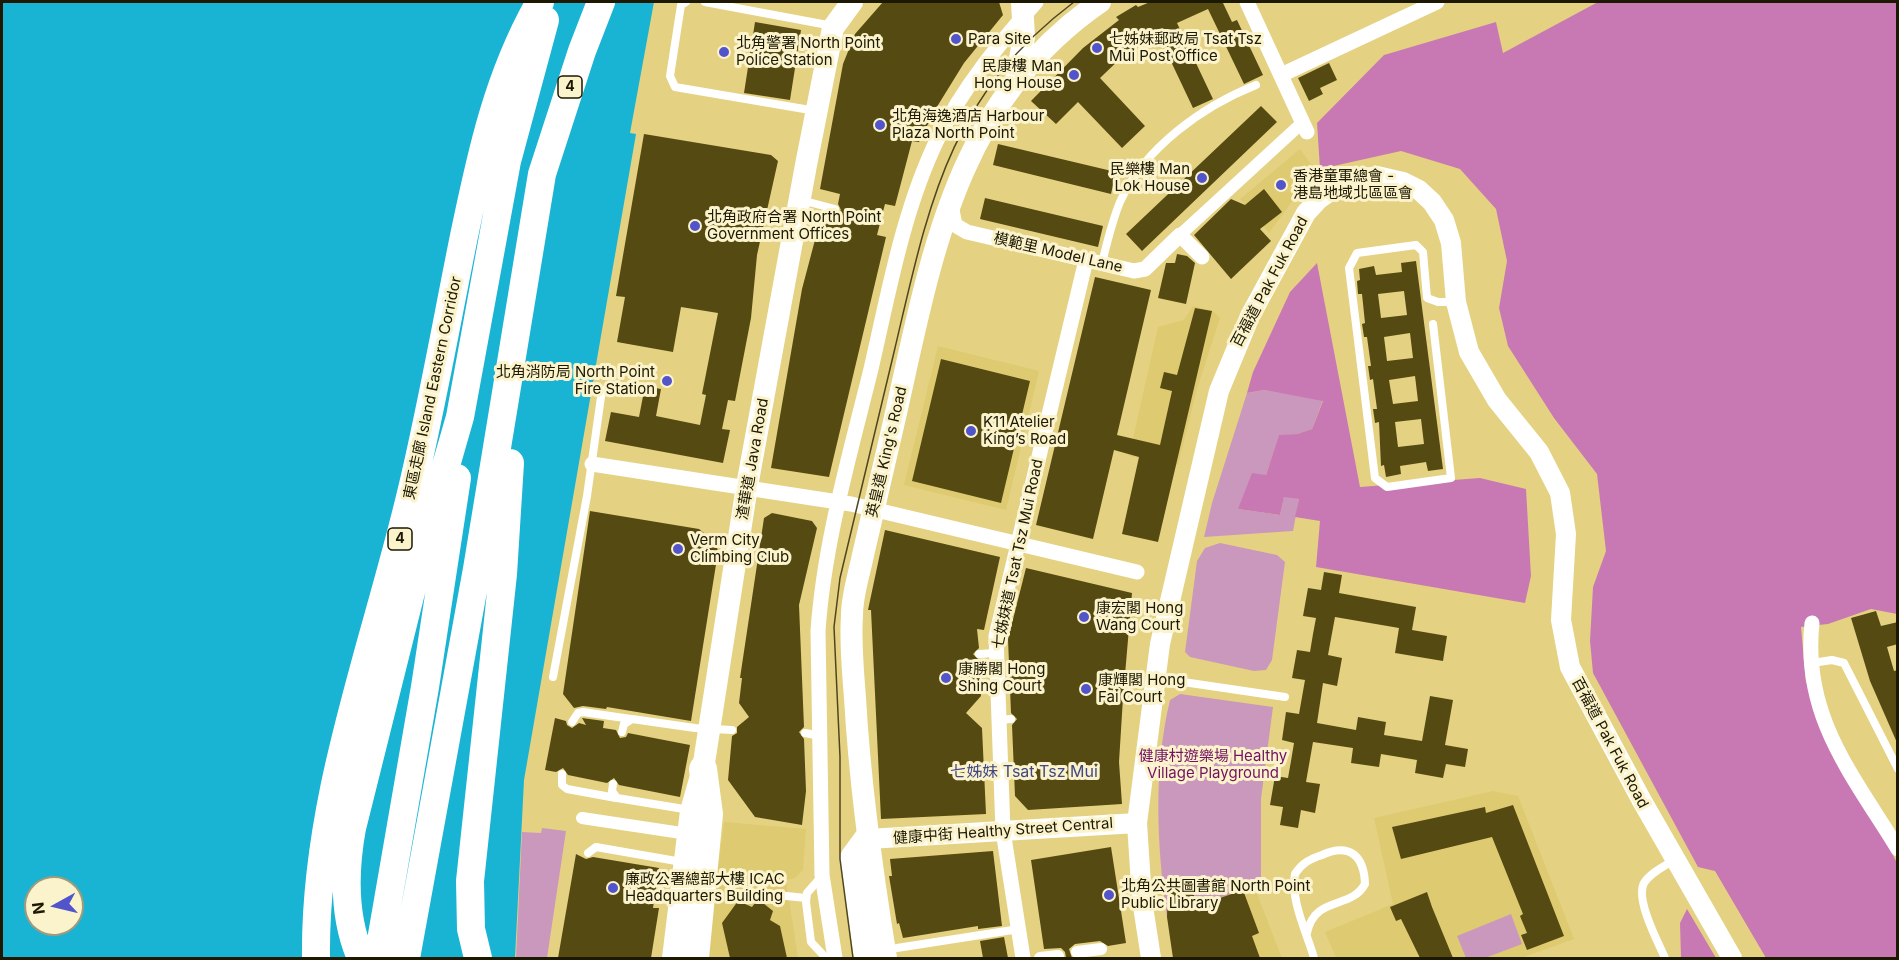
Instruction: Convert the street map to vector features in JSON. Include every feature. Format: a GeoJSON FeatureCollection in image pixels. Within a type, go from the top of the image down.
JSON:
{"type":"FeatureCollection","features":[{"type":"Feature","properties":{"kind":"highway","name":"東區走廊 Island Eastern Corridor"},"geometry":{"type":"LineString","coordinates":[[316,958],[320,882],[332,798],[412,489],[483,150],[502,81],[522,33],[540,2]]}},
{"type":"Feature","properties":{"kind":"highway"},"geometry":{"type":"LineString","coordinates":[[361,958],[352,936],[347,903],[347,862],[352,828],[420,556],[460,417],[507,161],[551,2]]}},
{"type":"Feature","properties":{"kind":"highway","name":"4"},"geometry":{"type":"LineString","coordinates":[[406,958],[477,569],[542,174],[582,51],[601,2]]}},
{"type":"Feature","properties":{"kind":"highway"},"geometry":{"type":"LineString","coordinates":[[478,958],[471,929],[470,881],[503,574],[521,303]]}},
{"type":"Feature","properties":{"kind":"highway"},"geometry":{"type":"LineString","coordinates":[[378,958],[405,811],[456,493],[460,417]]}},
{"type":"Feature","properties":{"kind":"highway"},"geometry":{"type":"LineString","coordinates":[[695,958],[709,814],[704,769]]}},
{"type":"Feature","properties":{"kind":"highway"},"geometry":{"type":"LineString","coordinates":[[868,839],[854,858],[879,952]]}},
{"type":"Feature","properties":{"kind":"main road","name":"渣華道 Java Road"},"geometry":{"type":"LineString","coordinates":[[673,958],[691,811],[704,769],[747,486],[800,199],[834,27],[851,2]]}},
{"type":"Feature","properties":{"kind":"main road","name":"英皇道 King's Road"},"geometry":{"type":"LineString","coordinates":[[868,839],[859,771],[852,613],[874,508],[936,245],[951,199],[976,141],[1016,82],[1062,32],[1100,2]]}},
{"type":"Feature","properties":{"kind":"main road"},"geometry":{"type":"LineString","coordinates":[[1016,82],[1023,47],[1027,7]]}},
{"type":"Feature","properties":{"kind":"street"},"geometry":{"type":"LineString","coordinates":[[1202,257],[1180,235],[1305,127],[1246,2]]}},
{"type":"Feature","properties":{"kind":"street"},"geometry":{"type":"LineString","coordinates":[[1281,75],[1437,2]]}},
{"type":"Feature","properties":{"kind":"street"},"geometry":{"type":"LineString","coordinates":[[835,958],[822,875],[819,608],[839,502],[915,192],[938,138],[960,98],[1027,7]]}},
{"type":"Feature","properties":{"kind":"street","name":"百福道 Pak Fuk Road"},"geometry":{"type":"LineString","coordinates":[[1151,958],[1142,900],[1137,823],[1155,678],[1172,587],[1219,391],[1250,315],[1294,231],[1311,206],[1335,187],[1359,178],[1387,177],[1419,190],[1438,209],[1447,227],[1451,243],[1456,302],[1465,341],[1480,375],[1497,400],[1528,437],[1548,467],[1560,493],[1565,519],[1566,549],[1561,620],[1566,655],[1582,693],[1642,801],[1668,864],[1732,958]]}},
{"type":"Feature","properties":{"kind":"street","name":"模範里 Model Lane"},"geometry":{"type":"LineString","coordinates":[[951,199],[952,218],[961,229],[1102,264],[1140,271],[1180,235]]}},
{"type":"Feature","properties":{"kind":"street","name":"七姊妹道 Tsat Tsz Mui Road"},"geometry":{"type":"LineString","coordinates":[[1023,958],[1003,831],[1005,720],[995,653],[1000,620],[1086,260]]}},
{"type":"Feature","properties":{"kind":"street"},"geometry":{"type":"LineString","coordinates":[[592,464],[747,486],[874,508],[1137,572]]}},
{"type":"Feature","properties":{"kind":"street"},"geometry":{"type":"LineString","coordinates":[[1812,623],[1809,663],[1827,733],[1898,849]]}},
{"type":"Feature","properties":{"kind":"street"},"geometry":{"type":"LineString","coordinates":[[582,818],[688,834]]}},
{"type":"Feature","properties":{"kind":"street","name":"健康中街 Healthy Street Central"},"geometry":{"type":"LineString","coordinates":[[868,839],[1137,823]]}},
{"type":"Feature","properties":{"kind":"street"},"geometry":{"type":"LineString","coordinates":[[1077,952],[1101,949]]}},
{"type":"Feature","properties":{"kind":"street"},"geometry":{"type":"LineString","coordinates":[[1040,958],[1058,956]]}},
{"type":"Feature","properties":{"kind":"lane"},"geometry":{"type":"LineString","coordinates":[[686,2],[681,5],[670,75],[675,87],[817,110]]}},
{"type":"Feature","properties":{"kind":"lane"},"geometry":{"type":"LineString","coordinates":[[705,2],[733,4],[834,27]]}},
{"type":"Feature","properties":{"kind":"lane"},"geometry":{"type":"LineString","coordinates":[[1102,264],[1120,202],[1139,171],[1163,143],[1235,93],[1256,85]]}},
{"type":"Feature","properties":{"kind":"lane"},"geometry":{"type":"LineString","coordinates":[[800,199],[835,208]]}},
{"type":"Feature","properties":{"kind":"lane"},"geometry":{"type":"LineString","coordinates":[[1433,324],[1451,478],[1387,487],[1375,478],[1349,268],[1357,253],[1416,245],[1423,252],[1427,298],[1438,302],[1456,302]]}},
{"type":"Feature","properties":{"kind":"lane"},"geometry":{"type":"LineString","coordinates":[[553,677],[592,464],[602,390]]}},
{"type":"Feature","properties":{"kind":"lane"},"geometry":{"type":"LineString","coordinates":[[979,654],[995,653]]}},
{"type":"Feature","properties":{"kind":"lane"},"geometry":{"type":"LineString","coordinates":[[1809,663],[1832,660],[1844,663],[1898,769]]}},
{"type":"Feature","properties":{"kind":"lane"},"geometry":{"type":"LineString","coordinates":[[1155,678],[1285,697]]}},
{"type":"Feature","properties":{"kind":"lane"},"geometry":{"type":"LineString","coordinates":[[572,722],[578,713],[584,712],[695,728],[732,730]]}},
{"type":"Feature","properties":{"kind":"lane"},"geometry":{"type":"LineString","coordinates":[[622,732],[627,720],[632,719]]}},
{"type":"Feature","properties":{"kind":"lane"},"geometry":{"type":"LineString","coordinates":[[805,733],[822,736]]}},
{"type":"Feature","properties":{"kind":"lane"},"geometry":{"type":"LineString","coordinates":[[562,774],[562,785],[567,789],[691,811]]}},
{"type":"Feature","properties":{"kind":"lane"},"geometry":{"type":"LineString","coordinates":[[613,784],[612,791],[617,798]]}},
{"type":"Feature","properties":{"kind":"lane"},"geometry":{"type":"LineString","coordinates":[[588,853],[596,847],[684,862]]}},
{"type":"Feature","properties":{"kind":"lane"},"geometry":{"type":"LineString","coordinates":[[1306,933],[1308,925],[1318,910],[1354,896],[1365,884],[1365,875],[1357,857],[1351,851],[1334,849],[1307,861],[1295,874],[1295,891],[1306,933],[1314,958]]}},
{"type":"Feature","properties":{"kind":"lane"},"geometry":{"type":"LineString","coordinates":[[1665,958],[1644,907],[1642,893],[1645,881],[1668,864]]}},
{"type":"Feature","properties":{"kind":"lane"},"geometry":{"type":"LineString","coordinates":[[822,875],[810,888],[806,898],[811,942],[826,958]]}},
{"type":"Feature","properties":{"kind":"lane"},"geometry":{"type":"LineString","coordinates":[[747,892],[806,898]]}},
{"type":"Feature","properties":{"kind":"lane"},"geometry":{"type":"LineString","coordinates":[[879,952],[1019,929]]}},
{"type":"Feature","properties":{"kind":"shaded area"},"geometry":{"type":"Polygon","coordinates":[[[1598,2],[1897,2],[1897,614],[1871,609],[1828,624],[1801,627],[1806,682],[1897,863],[1897,958],[1766,958],[1715,871],[1698,867],[1593,673],[1590,641],[1593,587],[1606,551],[1597,474],[1554,418],[1508,346],[1499,308],[1507,261],[1496,209],[1460,169],[1401,151],[1320,169],[1317,123],[1384,55],[1496,22],[1503,53],[1598,2]]]}},
{"type":"Feature","properties":{"kind":"shaded area","name":"香港童軍總會 - 港島地域北區區會"},"geometry":{"type":"Polygon","coordinates":[[[1300,149],[1315,170],[1269,233],[1240,199],[1300,149]]]}},
{"type":"Feature","properties":{"kind":"shaded area"},"geometry":{"type":"Polygon","coordinates":[[[1317,263],[1360,487],[1480,478],[1526,489],[1531,576],[1525,603],[1316,567],[1320,521],[1295,517],[1299,499],[1284,497],[1280,515],[1238,509],[1252,473],[1266,475],[1279,435],[1297,434],[1312,429],[1323,401],[1264,390],[1247,393],[1253,372],[1290,292],[1317,263]]]}},
{"type":"Feature","properties":{"kind":"shaded area"},"geometry":{"type":"Polygon","coordinates":[[[1193,306],[1213,311],[1220,318],[1197,389],[1178,465],[1129,456],[1158,327],[1184,320],[1193,306]]]}},
{"type":"Feature","properties":{"kind":"shaded area","name":"K11 Atelier King’s Road"},"geometry":{"type":"Polygon","coordinates":[[[938,346],[1039,371],[1006,510],[904,485],[938,346]]]}},
{"type":"Feature","properties":{"kind":"shaded area"},"geometry":{"type":"Polygon","coordinates":[[[1493,791],[1518,796],[1574,939],[1521,958],[1336,958],[1325,932],[1393,904],[1374,818],[1493,791]]]}},
{"type":"Feature","properties":{"kind":"shaded area"},"geometry":{"type":"Polygon","coordinates":[[[724,822],[806,829],[803,870],[795,878],[786,880],[798,958],[706,958],[724,822]]]}},
{"type":"Feature","properties":{"kind":"shaded area"},"geometry":{"type":"Polygon","coordinates":[[[1254,886],[1282,958],[1173,958],[1167,917],[1254,886]]]}},
{"type":"Feature","properties":{"kind":"shaded area"},"geometry":{"type":"Polygon","coordinates":[[[1687,909],[1716,958],[1681,958],[1680,923],[1687,909]]]}},
{"type":"Feature","properties":{"kind":"green space"},"geometry":{"type":"Polygon","coordinates":[[[1264,390],[1323,400],[1312,429],[1279,436],[1266,475],[1238,509],[1280,515],[1284,496],[1299,499],[1293,531],[1204,537],[1212,503],[1247,393],[1264,390]]]}},
{"type":"Feature","properties":{"kind":"green space"},"geometry":{"type":"Polygon","coordinates":[[[1220,543],[1277,555],[1285,562],[1272,660],[1266,670],[1254,671],[1190,657],[1185,652],[1197,561],[1205,548],[1220,543]]]}},
{"type":"Feature","properties":{"kind":"green space","name":"健康村遊樂場 Healthy Village Playground"},"geometry":{"type":"Polygon","coordinates":[[[1180,694],[1273,707],[1261,799],[1261,883],[1167,917],[1159,836],[1159,781],[1170,700],[1180,694]]]}},
{"type":"Feature","properties":{"kind":"green space"},"geometry":{"type":"Polygon","coordinates":[[[542,828],[566,831],[547,958],[516,958],[522,832],[541,833],[542,828]]]}},
{"type":"Feature","properties":{"kind":"green space"},"geometry":{"type":"Polygon","coordinates":[[[1511,914],[1522,944],[1485,958],[1466,958],[1457,936],[1511,914]]]}},
{"type":"Feature","properties":{"kind":"water"},"geometry":{"type":"Polygon","coordinates":[[[2,2],[654,2],[630,133],[636,134],[524,780],[515,958],[2,958],[2,2]]]}},
{"type":"Feature","properties":{"kind":"building"},"geometry":{"type":"Polygon","coordinates":[[[883,2],[999,2],[1003,15],[964,63],[935,110],[919,142],[912,141],[895,206],[885,204],[877,235],[886,237],[829,477],[771,468],[802,289],[820,221],[832,224],[835,215],[841,210],[838,204],[840,194],[820,189],[843,64],[855,34],[883,2]]]}},
{"type":"Feature","properties":{"kind":"building","name":"民康樓 Man Hong House"},"geometry":{"type":"Polygon","coordinates":[[[1150,2],[1226,2],[1223,3],[1232,22],[1237,20],[1263,75],[1244,84],[1208,9],[1177,23],[1213,99],[1193,108],[1157,32],[1123,56],[1100,78],[1145,126],[1122,148],[1078,102],[1056,124],[1031,101],[1083,48],[1119,20],[1116,17],[1136,5],[1138,7],[1150,2]]]}},
{"type":"Feature","properties":{"kind":"building"},"geometry":{"type":"Polygon","coordinates":[[[755,22],[801,30],[790,100],[744,93],[755,22]]]}},
{"type":"Feature","properties":{"kind":"building"},"geometry":{"type":"Polygon","coordinates":[[[1329,63],[1337,80],[1320,88],[1323,94],[1309,101],[1298,78],[1329,63]]]}},
{"type":"Feature","properties":{"kind":"building","name":"民樂樓 Man Lok House"},"geometry":{"type":"Polygon","coordinates":[[[1261,106],[1277,122],[1142,251],[1126,234],[1261,106]]]}},
{"type":"Feature","properties":{"kind":"building","name":"北角政府合署 North Point Government Offices"},"geometry":{"type":"Polygon","coordinates":[[[644,134],[771,155],[778,161],[757,255],[751,318],[735,401],[728,400],[722,429],[730,430],[723,463],[605,441],[611,412],[639,417],[645,386],[661,389],[656,416],[700,425],[706,395],[702,394],[718,313],[681,307],[673,352],[617,342],[625,297],[616,296],[644,134]]]}},
{"type":"Feature","properties":{"kind":"building"},"geometry":{"type":"Polygon","coordinates":[[[998,144],[1116,172],[1111,194],[993,165],[998,144]]]}},
{"type":"Feature","properties":{"kind":"building"},"geometry":{"type":"Polygon","coordinates":[[[1264,189],[1282,212],[1260,229],[1271,241],[1231,279],[1194,235],[1231,199],[1245,205],[1264,189]]]}},
{"type":"Feature","properties":{"kind":"building"},"geometry":{"type":"Polygon","coordinates":[[[985,198],[1103,226],[1098,247],[980,219],[985,198]]]}},
{"type":"Feature","properties":{"kind":"building"},"geometry":{"type":"Polygon","coordinates":[[[1177,254],[1187,256],[1195,263],[1186,304],[1158,298],[1166,263],[1175,263],[1177,254]]]}},
{"type":"Feature","properties":{"kind":"building"},"geometry":{"type":"Polygon","coordinates":[[[1416,261],[1443,469],[1428,471],[1426,462],[1400,466],[1401,474],[1386,477],[1384,465],[1381,466],[1379,422],[1375,423],[1373,409],[1377,409],[1373,379],[1370,380],[1368,366],[1371,366],[1367,337],[1364,337],[1362,324],[1365,323],[1362,294],[1358,294],[1357,281],[1360,280],[1359,269],[1374,266],[1376,275],[1402,272],[1401,263],[1416,261]],[[1404,291],[1378,294],[1381,318],[1407,315],[1404,291]],[[1410,333],[1384,337],[1387,361],[1413,358],[1410,333]],[[1415,376],[1389,380],[1393,404],[1418,401],[1415,376]],[[1421,419],[1395,422],[1398,447],[1424,444],[1421,419]]]}},
{"type":"Feature","properties":{"kind":"building"},"geometry":{"type":"Polygon","coordinates":[[[1095,277],[1151,290],[1117,435],[1160,445],[1172,391],[1160,388],[1164,372],[1177,375],[1195,308],[1212,311],[1158,542],[1122,534],[1139,457],[1114,450],[1093,539],[1036,525],[1095,277]]]}},
{"type":"Feature","properties":{"kind":"building","name":"K11 Atelier King’s Road"},"geometry":{"type":"Polygon","coordinates":[[[941,359],[1030,381],[1001,503],[912,481],[941,359]]]}},
{"type":"Feature","properties":{"kind":"building"},"geometry":{"type":"Polygon","coordinates":[[[590,511],[699,529],[716,543],[718,552],[691,721],[607,707],[606,709],[583,706],[574,708],[563,694],[590,511]]]}},
{"type":"Feature","properties":{"kind":"building"},"geometry":{"type":"Polygon","coordinates":[[[772,513],[812,521],[817,528],[799,605],[804,727],[799,732],[804,739],[806,791],[802,825],[755,817],[728,780],[732,736],[737,733],[737,727],[749,717],[739,703],[742,678],[740,678],[764,518],[772,513]]]}},
{"type":"Feature","properties":{"kind":"building"},"geometry":{"type":"Polygon","coordinates":[[[885,530],[1000,557],[984,630],[977,629],[979,648],[973,654],[979,660],[981,696],[966,713],[982,728],[986,814],[881,819],[871,610],[868,610],[885,530]]]}},
{"type":"Feature","properties":{"kind":"building"},"geometry":{"type":"Polygon","coordinates":[[[1026,568],[1132,593],[1119,762],[1122,804],[1028,810],[1015,796],[1012,725],[1017,719],[1011,713],[1008,639],[1026,568]]]}},
{"type":"Feature","properties":{"kind":"building"},"geometry":{"type":"Polygon","coordinates":[[[1324,572],[1342,575],[1339,593],[1416,607],[1412,630],[1447,636],[1443,661],[1395,653],[1399,628],[1335,617],[1328,655],[1342,658],[1337,686],[1323,683],[1317,723],[1356,730],[1358,717],[1386,722],[1384,735],[1422,741],[1430,696],[1453,700],[1445,745],[1468,749],[1465,767],[1446,764],[1443,778],[1415,773],[1417,760],[1381,754],[1379,767],[1351,763],[1353,748],[1313,742],[1306,782],[1320,784],[1315,813],[1301,810],[1298,828],[1280,825],[1283,807],[1270,805],[1275,776],[1288,778],[1291,761],[1294,743],[1282,740],[1286,712],[1299,714],[1305,680],[1292,678],[1297,650],[1310,652],[1316,618],[1303,616],[1308,588],[1321,590],[1324,572]]]}},
{"type":"Feature","properties":{"kind":"building"},"geometry":{"type":"Polygon","coordinates":[[[1876,611],[1881,626],[1898,622],[1898,644],[1887,647],[1894,671],[1898,670],[1898,745],[1870,681],[1851,618],[1876,611]]]}},
{"type":"Feature","properties":{"kind":"building"},"geometry":{"type":"Polygon","coordinates":[[[555,718],[566,721],[567,725],[572,728],[579,723],[586,725],[582,718],[604,721],[603,728],[616,730],[620,738],[626,737],[628,733],[690,745],[680,797],[619,785],[614,778],[607,783],[568,775],[563,768],[556,772],[545,770],[555,718]]]}},
{"type":"Feature","properties":{"kind":"building"},"geometry":{"type":"Polygon","coordinates":[[[1513,805],[1564,936],[1527,950],[1521,935],[1527,933],[1520,916],[1523,914],[1492,837],[1401,859],[1392,827],[1485,807],[1486,813],[1513,805]]]}},
{"type":"Feature","properties":{"kind":"building"},"geometry":{"type":"Polygon","coordinates":[[[1111,847],[1126,943],[1108,946],[1100,941],[1075,944],[1069,949],[1072,958],[1066,958],[1061,948],[1044,949],[1031,860],[1111,847]]]}},
{"type":"Feature","properties":{"kind":"building"},"geometry":{"type":"Polygon","coordinates":[[[993,851],[1002,926],[978,929],[978,926],[903,938],[899,923],[897,924],[889,876],[892,876],[890,859],[993,851]]]}},
{"type":"Feature","properties":{"kind":"building","name":"廉政公署總部大樓 ICAC Headquarters Building"},"geometry":{"type":"Polygon","coordinates":[[[576,854],[586,859],[593,857],[659,868],[653,908],[659,908],[651,958],[558,958],[576,854]]]}},
{"type":"Feature","properties":{"kind":"building"},"geometry":{"type":"Polygon","coordinates":[[[1168,887],[1194,887],[1194,907],[1243,890],[1259,933],[1252,936],[1260,958],[1173,958],[1167,917],[1168,887]]]}},
{"type":"Feature","properties":{"kind":"building"},"geometry":{"type":"Polygon","coordinates":[[[1427,892],[1453,958],[1420,958],[1401,919],[1396,921],[1390,907],[1427,892]]]}},
{"type":"Feature","properties":{"kind":"building"},"geometry":{"type":"Polygon","coordinates":[[[758,899],[773,911],[770,920],[780,926],[787,958],[730,958],[722,923],[738,901],[752,907],[758,899]]]}},
{"type":"Feature","properties":{"kind":"building"},"geometry":{"type":"Polygon","coordinates":[[[1004,937],[1008,958],[983,958],[980,941],[1004,937]]]}},
{"type":"Feature","properties":{"kind":"tram line"},"geometry":{"type":"LineString","coordinates":[[853,958],[840,859],[840,757],[834,627],[840,578],[907,296],[933,200],[950,157],[971,115],[998,76],[1032,38],[1074,2]]}},
{"type":"Feature","properties":{"kind":"place","name":"Para Site"},"geometry":{"type":"Point","coordinates":[956,39]}},
{"type":"Feature","properties":{"kind":"place","name":"七姊妹郵政局 Tsat Tsz Mui Post Office"},"geometry":{"type":"Point","coordinates":[1097,48]}},
{"type":"Feature","properties":{"kind":"place","name":"北角警署 North Point Police Station"},"geometry":{"type":"Point","coordinates":[724,52]}},
{"type":"Feature","properties":{"kind":"place","name":"民康樓 Man Hong House"},"geometry":{"type":"Point","coordinates":[1074,75]}},
{"type":"Feature","properties":{"kind":"place","name":"北角海逸酒店 Harbour Plaza North Point"},"geometry":{"type":"Point","coordinates":[880,125]}},
{"type":"Feature","properties":{"kind":"place","name":"民樂樓 Man Lok House"},"geometry":{"type":"Point","coordinates":[1202,178]}},
{"type":"Feature","properties":{"kind":"place","name":"香港童軍總會 - 港島地域北區區會"},"geometry":{"type":"Point","coordinates":[1281,185]}},
{"type":"Feature","properties":{"kind":"place","name":"北角政府合署 North Point Government Offices"},"geometry":{"type":"Point","coordinates":[695,226]}},
{"type":"Feature","properties":{"kind":"place","name":"北角消防局 North Point Fire Station"},"geometry":{"type":"Point","coordinates":[667,381]}},
{"type":"Feature","properties":{"kind":"place","name":"K11 Atelier King’s Road"},"geometry":{"type":"Point","coordinates":[971,431]}},
{"type":"Feature","properties":{"kind":"place","name":"Verm City Climbing Club"},"geometry":{"type":"Point","coordinates":[678,549]}},
{"type":"Feature","properties":{"kind":"place","name":"康宏閣 Hong Wang Court"},"geometry":{"type":"Point","coordinates":[1084,617]}},
{"type":"Feature","properties":{"kind":"place","name":"康勝閣 Hong Shing Court"},"geometry":{"type":"Point","coordinates":[946,678]}},
{"type":"Feature","properties":{"kind":"place","name":"康輝閣 Hong Fai Court"},"geometry":{"type":"Point","coordinates":[1086,689]}},
{"type":"Feature","properties":{"kind":"place","name":"廉政公署總部大樓 ICAC Headquarters Building"},"geometry":{"type":"Point","coordinates":[613,888]}},
{"type":"Feature","properties":{"kind":"place","name":"北角公共圖書館 North Point Public Library"},"geometry":{"type":"Point","coordinates":[1109,895]}},
{"type":"Feature","properties":{"kind":"district","name":"七姊妹 Tsat Tsz Mui"},"geometry":{"type":"Point","coordinates":[1024,772]}}]}
